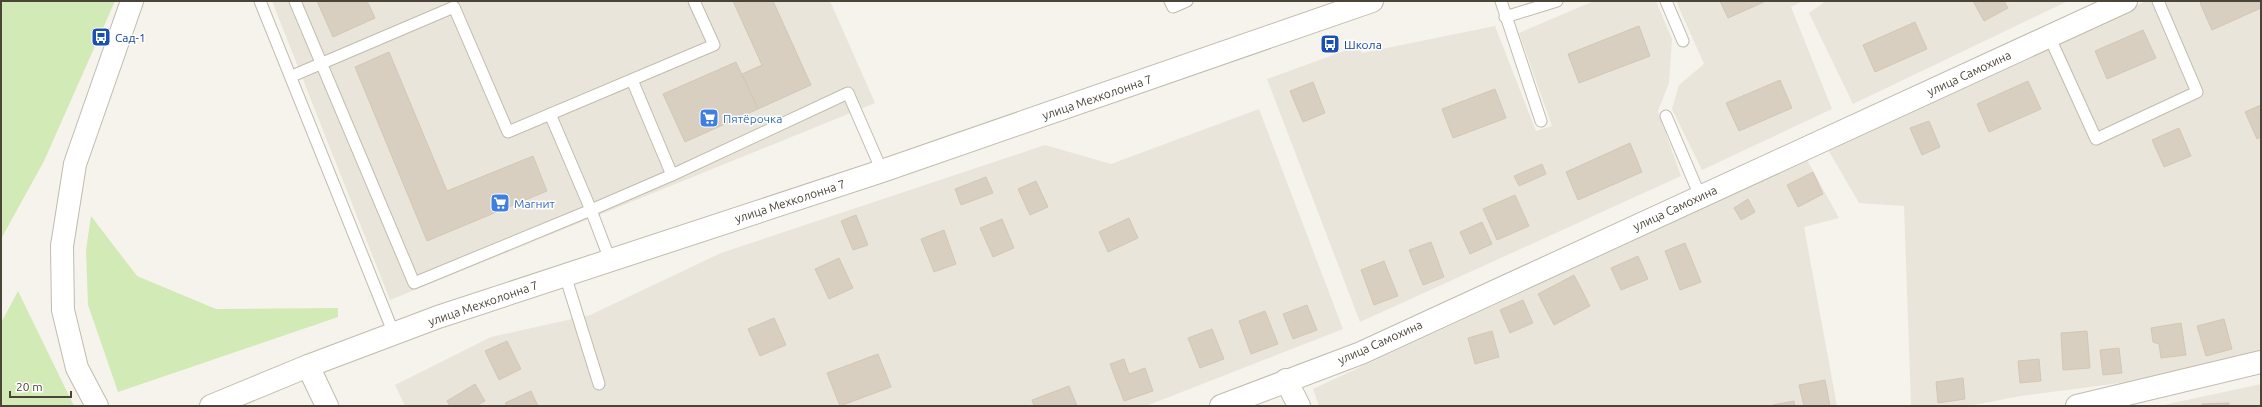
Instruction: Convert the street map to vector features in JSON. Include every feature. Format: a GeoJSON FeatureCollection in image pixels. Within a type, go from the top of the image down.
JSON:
{"type":"FeatureCollection","features":[{"type":"Feature","properties":{"kind":"street"},"geometry":{"type":"LineString","coordinates":[[97,406],[77,368],[63,310],[62,246],[75,164],[132,1]]}},
{"type":"Feature","properties":{"kind":"street","name":"улица Мехколонна 7"},"geometry":{"type":"LineString","coordinates":[[211,406],[308,366],[394,334],[610,260],[882,172],[1372,1]]}},
{"type":"Feature","properties":{"kind":"street","name":"улица Самохина"},"geometry":{"type":"LineString","coordinates":[[1221,406],[1286,380],[1361,353],[2126,1]]}},
{"type":"Feature","properties":{"kind":"street"},"geometry":{"type":"LineString","coordinates":[[2077,406],[2261,362]]}},
{"type":"Feature","properties":{"kind":"street"},"geometry":{"type":"LineString","coordinates":[[308,366],[327,406]]}},
{"type":"Feature","properties":{"kind":"street"},"geometry":{"type":"LineString","coordinates":[[1286,380],[1298,406]]}},
{"type":"Feature","properties":{"kind":"lane"},"geometry":{"type":"LineString","coordinates":[[260,1],[292,76],[394,334]]}},
{"type":"Feature","properties":{"kind":"lane"},"geometry":{"type":"LineString","coordinates":[[295,1],[414,283],[672,175],[848,93],[882,172]]}},
{"type":"Feature","properties":{"kind":"lane"},"geometry":{"type":"LineString","coordinates":[[292,76],[453,4],[508,132],[714,45],[694,1]]}},
{"type":"Feature","properties":{"kind":"lane"},"geometry":{"type":"LineString","coordinates":[[1170,1],[1173,7],[1187,1]]}},
{"type":"Feature","properties":{"kind":"lane"},"geometry":{"type":"LineString","coordinates":[[1501,1],[1505,17],[1541,121]]}},
{"type":"Feature","properties":{"kind":"lane"},"geometry":{"type":"LineString","coordinates":[[1505,17],[1557,1]]}},
{"type":"Feature","properties":{"kind":"lane"},"geometry":{"type":"LineString","coordinates":[[1666,1],[1683,41]]}},
{"type":"Feature","properties":{"kind":"lane"},"geometry":{"type":"LineString","coordinates":[[2049,36],[2096,139],[2196,92],[2158,1]]}},
{"type":"Feature","properties":{"kind":"lane"},"geometry":{"type":"LineString","coordinates":[[632,80],[672,175]]}},
{"type":"Feature","properties":{"kind":"lane"},"geometry":{"type":"LineString","coordinates":[[550,114],[591,210],[610,260]]}},
{"type":"Feature","properties":{"kind":"lane"},"geometry":{"type":"LineString","coordinates":[[1666,116],[1700,196]]}},
{"type":"Feature","properties":{"kind":"lane"},"geometry":{"type":"LineString","coordinates":[[565,275],[599,384]]}},
{"type":"Feature","properties":{"kind":"shaded area"},"geometry":{"type":"Polygon","coordinates":[[[272,1],[830,1],[875,103],[390,300],[272,1]]]}},
{"type":"Feature","properties":{"kind":"shaded area"},"geometry":{"type":"Polygon","coordinates":[[[1594,1],[1656,1],[1672,39],[1669,83],[1658,111],[1681,176],[1360,322],[1267,79],[1358,46],[1362,53],[1495,26],[1536,131],[1552,126],[1519,33],[1594,1]]]}},
{"type":"Feature","properties":{"kind":"shaded area"},"geometry":{"type":"Polygon","coordinates":[[[1676,1],[1803,1],[1791,7],[1832,109],[1702,170],[1672,109],[1679,85],[1704,64],[1676,1]]]}},
{"type":"Feature","properties":{"kind":"shaded area"},"geometry":{"type":"Polygon","coordinates":[[[1826,1],[2068,1],[1853,104],[1809,13],[1826,1]]]}},
{"type":"Feature","properties":{"kind":"shaded area"},"geometry":{"type":"Polygon","coordinates":[[[2146,1],[2261,1],[2261,351],[2166,377],[2021,396],[1968,406],[1911,406],[1904,206],[1859,203],[1827,148],[2146,1]]]}},
{"type":"Feature","properties":{"kind":"shaded area"},"geometry":{"type":"Polygon","coordinates":[[[1259,109],[1343,329],[1146,406],[405,406],[395,385],[491,337],[590,315],[721,253],[1045,145],[1111,164],[1259,109]]]}},
{"type":"Feature","properties":{"kind":"shaded area"},"geometry":{"type":"Polygon","coordinates":[[[1807,160],[1839,218],[1804,227],[1837,406],[1319,406],[1313,389],[1807,160]]]}},
{"type":"Feature","properties":{"kind":"shaded area"},"geometry":{"type":"Polygon","coordinates":[[[2261,384],[2261,406],[2159,406],[2261,384]]]}},
{"type":"Feature","properties":{"kind":"green space"},"geometry":{"type":"Polygon","coordinates":[[[1,1],[115,1],[44,161],[1,239],[1,1]]]}},
{"type":"Feature","properties":{"kind":"green space"},"geometry":{"type":"Polygon","coordinates":[[[91,216],[137,276],[216,309],[338,308],[338,317],[118,392],[88,305],[86,250],[91,216]]]}},
{"type":"Feature","properties":{"kind":"green space"},"geometry":{"type":"Polygon","coordinates":[[[18,291],[74,406],[1,406],[1,323],[18,291]]]}},
{"type":"Feature","properties":{"kind":"building"},"geometry":{"type":"Polygon","coordinates":[[[317,1],[367,1],[375,18],[333,37],[317,1]]]}},
{"type":"Feature","properties":{"kind":"building"},"geometry":{"type":"Polygon","coordinates":[[[733,1],[773,1],[811,85],[758,109],[742,74],[762,65],[733,1]]]}},
{"type":"Feature","properties":{"kind":"building"},"geometry":{"type":"Polygon","coordinates":[[[1720,1],[1766,1],[1728,18],[1720,1]]]}},
{"type":"Feature","properties":{"kind":"building"},"geometry":{"type":"Polygon","coordinates":[[[1973,1],[2004,1],[2008,8],[1984,21],[1973,1]]]}},
{"type":"Feature","properties":{"kind":"building"},"geometry":{"type":"Polygon","coordinates":[[[2204,1],[2261,1],[2261,8],[2212,30],[2200,3],[2204,1]]]}},
{"type":"Feature","properties":{"kind":"building"},"geometry":{"type":"Polygon","coordinates":[[[1915,22],[1927,49],[1875,72],[1863,45],[1915,22]]]}},
{"type":"Feature","properties":{"kind":"building"},"geometry":{"type":"Polygon","coordinates":[[[1639,26],[1650,56],[1579,83],[1568,54],[1639,26]]]}},
{"type":"Feature","properties":{"kind":"building"},"geometry":{"type":"Polygon","coordinates":[[[2143,30],[2156,58],[2107,79],[2095,51],[2143,30]]]}},
{"type":"Feature","properties":{"kind":"building"},"geometry":{"type":"Polygon","coordinates":[[[389,52],[447,191],[533,156],[547,191],[427,241],[355,67],[389,52]]]}},
{"type":"Feature","properties":{"kind":"building"},"geometry":{"type":"Polygon","coordinates":[[[736,62],[758,109],[685,142],[663,94],[736,62]]]}},
{"type":"Feature","properties":{"kind":"building"},"geometry":{"type":"Polygon","coordinates":[[[1780,80],[1792,108],[1739,131],[1726,103],[1780,80]]]}},
{"type":"Feature","properties":{"kind":"building"},"geometry":{"type":"Polygon","coordinates":[[[2028,81],[2041,109],[1989,132],[1977,104],[2028,81]]]}},
{"type":"Feature","properties":{"kind":"building"},"geometry":{"type":"Polygon","coordinates":[[[1313,82],[1325,113],[1303,122],[1290,91],[1313,82]]]}},
{"type":"Feature","properties":{"kind":"building"},"geometry":{"type":"Polygon","coordinates":[[[1495,89],[1506,118],[1453,138],[1442,109],[1495,89]]]}},
{"type":"Feature","properties":{"kind":"building"},"geometry":{"type":"Polygon","coordinates":[[[2261,105],[2261,137],[2257,139],[2245,112],[2261,105]]]}},
{"type":"Feature","properties":{"kind":"building"},"geometry":{"type":"Polygon","coordinates":[[[1929,121],[1940,147],[1922,155],[1910,128],[1929,121]]]}},
{"type":"Feature","properties":{"kind":"building"},"geometry":{"type":"Polygon","coordinates":[[[2179,128],[2191,156],[2164,167],[2152,140],[2179,128]]]}},
{"type":"Feature","properties":{"kind":"building"},"geometry":{"type":"Polygon","coordinates":[[[1630,143],[1642,172],[1578,200],[1566,172],[1630,143]]]}},
{"type":"Feature","properties":{"kind":"building"},"geometry":{"type":"Polygon","coordinates":[[[1542,164],[1546,174],[1519,186],[1514,176],[1542,164]]]}},
{"type":"Feature","properties":{"kind":"building"},"geometry":{"type":"Polygon","coordinates":[[[1813,172],[1823,194],[1798,207],[1787,185],[1813,172]]]}},
{"type":"Feature","properties":{"kind":"building"},"geometry":{"type":"Polygon","coordinates":[[[986,177],[993,193],[961,205],[955,189],[986,177]]]}},
{"type":"Feature","properties":{"kind":"building"},"geometry":{"type":"Polygon","coordinates":[[[1036,181],[1048,207],[1030,215],[1018,189],[1036,181]]]}},
{"type":"Feature","properties":{"kind":"building"},"geometry":{"type":"Polygon","coordinates":[[[1515,195],[1529,226],[1497,240],[1483,209],[1515,195]]]}},
{"type":"Feature","properties":{"kind":"building"},"geometry":{"type":"Polygon","coordinates":[[[1748,199],[1755,212],[1741,220],[1734,208],[1748,199]]]}},
{"type":"Feature","properties":{"kind":"building"},"geometry":{"type":"Polygon","coordinates":[[[856,215],[868,245],[853,250],[841,221],[856,215]]]}},
{"type":"Feature","properties":{"kind":"building"},"geometry":{"type":"Polygon","coordinates":[[[1129,218],[1138,238],[1108,252],[1099,232],[1129,218]]]}},
{"type":"Feature","properties":{"kind":"building"},"geometry":{"type":"Polygon","coordinates":[[[1002,219],[1014,248],[993,257],[980,228],[1002,219]]]}},
{"type":"Feature","properties":{"kind":"building"},"geometry":{"type":"Polygon","coordinates":[[[1482,222],[1492,244],[1470,254],[1460,232],[1482,222]]]}},
{"type":"Feature","properties":{"kind":"building"},"geometry":{"type":"Polygon","coordinates":[[[944,230],[956,264],[934,272],[921,239],[944,230]]]}},
{"type":"Feature","properties":{"kind":"building"},"geometry":{"type":"Polygon","coordinates":[[[1431,242],[1444,277],[1423,285],[1409,250],[1431,242]]]}},
{"type":"Feature","properties":{"kind":"building"},"geometry":{"type":"Polygon","coordinates":[[[1685,243],[1701,282],[1680,290],[1665,251],[1685,243]]]}},
{"type":"Feature","properties":{"kind":"building"},"geometry":{"type":"Polygon","coordinates":[[[1638,256],[1648,279],[1621,290],[1611,268],[1638,256]]]}},
{"type":"Feature","properties":{"kind":"building"},"geometry":{"type":"Polygon","coordinates":[[[839,258],[853,288],[829,299],[815,269],[839,258]]]}},
{"type":"Feature","properties":{"kind":"building"},"geometry":{"type":"Polygon","coordinates":[[[1384,261],[1398,296],[1374,305],[1361,270],[1384,261]]]}},
{"type":"Feature","properties":{"kind":"building"},"geometry":{"type":"Polygon","coordinates":[[[1574,275],[1590,306],[1554,325],[1538,294],[1574,275]]]}},
{"type":"Feature","properties":{"kind":"building"},"geometry":{"type":"Polygon","coordinates":[[[1523,300],[1533,323],[1510,333],[1500,310],[1523,300]]]}},
{"type":"Feature","properties":{"kind":"building"},"geometry":{"type":"Polygon","coordinates":[[[1307,305],[1317,330],[1293,339],[1283,314],[1307,305]]]}},
{"type":"Feature","properties":{"kind":"building"},"geometry":{"type":"Polygon","coordinates":[[[1265,311],[1278,344],[1251,354],[1239,321],[1265,311]]]}},
{"type":"Feature","properties":{"kind":"building"},"geometry":{"type":"Polygon","coordinates":[[[774,318],[786,345],[760,356],[748,329],[774,318]]]}},
{"type":"Feature","properties":{"kind":"building"},"geometry":{"type":"Polygon","coordinates":[[[2224,319],[2232,349],[2206,356],[2197,326],[2224,319]]]}},
{"type":"Feature","properties":{"kind":"building"},"geometry":{"type":"Polygon","coordinates":[[[2181,323],[2186,355],[2161,358],[2159,344],[2153,342],[2151,328],[2181,323]]]}},
{"type":"Feature","properties":{"kind":"building"},"geometry":{"type":"Polygon","coordinates":[[[1212,329],[1224,359],[1200,368],[1188,338],[1212,329]]]}},
{"type":"Feature","properties":{"kind":"building"},"geometry":{"type":"Polygon","coordinates":[[[1492,331],[1499,357],[1475,364],[1468,338],[1492,331]]]}},
{"type":"Feature","properties":{"kind":"building"},"geometry":{"type":"Polygon","coordinates":[[[2087,331],[2090,368],[2063,370],[2061,333],[2087,331]]]}},
{"type":"Feature","properties":{"kind":"building"},"geometry":{"type":"Polygon","coordinates":[[[507,341],[521,369],[499,380],[485,351],[507,341]]]}},
{"type":"Feature","properties":{"kind":"building"},"geometry":{"type":"Polygon","coordinates":[[[2119,348],[2122,373],[2103,375],[2100,350],[2119,348]]]}},
{"type":"Feature","properties":{"kind":"building"},"geometry":{"type":"Polygon","coordinates":[[[878,354],[891,387],[840,406],[827,373],[878,354]]]}},
{"type":"Feature","properties":{"kind":"building"},"geometry":{"type":"Polygon","coordinates":[[[1124,359],[1129,374],[1145,368],[1153,391],[1124,401],[1110,364],[1124,359]]]}},
{"type":"Feature","properties":{"kind":"building"},"geometry":{"type":"Polygon","coordinates":[[[2039,359],[2041,381],[2020,383],[2018,361],[2039,359]]]}},
{"type":"Feature","properties":{"kind":"building"},"geometry":{"type":"Polygon","coordinates":[[[1963,378],[1965,399],[1938,403],[1936,382],[1963,378]]]}},
{"type":"Feature","properties":{"kind":"building"},"geometry":{"type":"Polygon","coordinates":[[[1825,380],[1830,406],[1804,406],[1799,385],[1825,380]]]}},
{"type":"Feature","properties":{"kind":"building"},"geometry":{"type":"Polygon","coordinates":[[[475,384],[485,401],[476,406],[450,406],[447,401],[475,384]]]}},
{"type":"Feature","properties":{"kind":"building"},"geometry":{"type":"Polygon","coordinates":[[[1069,386],[1077,406],[1034,406],[1032,400],[1069,386]]]}},
{"type":"Feature","properties":{"kind":"building"},"geometry":{"type":"Polygon","coordinates":[[[531,391],[538,406],[507,406],[505,403],[531,391]]]}},
{"type":"Feature","properties":{"kind":"building"},"geometry":{"type":"Polygon","coordinates":[[[1794,401],[1795,406],[1773,406],[1773,405],[1794,401]]]}},
{"type":"Feature","properties":{"kind":"building"},"geometry":{"type":"Polygon","coordinates":[[[2229,403],[2229,406],[2202,406],[2202,404],[2229,403]]]}},
{"type":"Feature","properties":{"kind":"place","name":"Сад-1"},"geometry":{"type":"Point","coordinates":[101,37]}},
{"type":"Feature","properties":{"kind":"place","name":"Школа"},"geometry":{"type":"Point","coordinates":[1330,44]}},
{"type":"Feature","properties":{"kind":"place","name":"Пятёрочка"},"geometry":{"type":"Point","coordinates":[709,118]}},
{"type":"Feature","properties":{"kind":"place","name":"Магнит"},"geometry":{"type":"Point","coordinates":[500,203]}}]}
